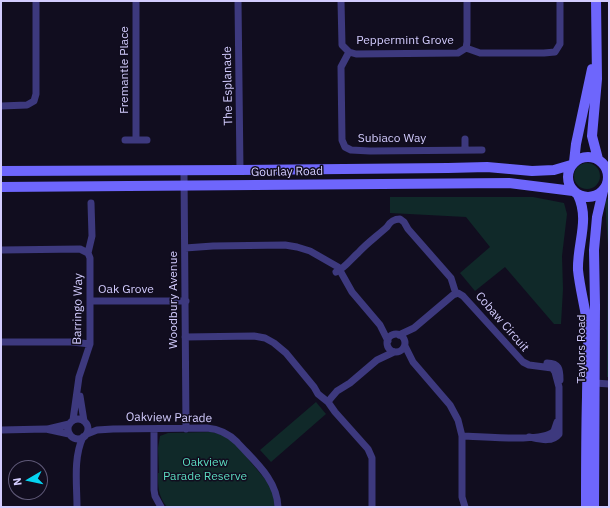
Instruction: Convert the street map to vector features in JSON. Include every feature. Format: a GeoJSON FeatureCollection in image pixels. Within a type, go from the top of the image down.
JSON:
{"type":"FeatureCollection","features":[{"type":"Feature","properties":{"kind":"main road"},"geometry":{"type":"LineString","coordinates":[[596,1],[597,86],[592,136],[608,172],[608,179],[606,187],[597,195],[584,197],[575,193],[570,186],[567,176],[573,163],[590,82],[596,41]]}},
{"type":"Feature","properties":{"kind":"main road"},"geometry":{"type":"LineString","coordinates":[[573,163],[583,157],[588,156],[602,160]]}},
{"type":"Feature","properties":{"kind":"main road","name":"Gourlay Road"},"geometry":{"type":"LineString","coordinates":[[1,171],[184,171],[487,167],[532,172],[546,171],[573,163]]}},
{"type":"Feature","properties":{"kind":"main road","name":"Gourlay Road"},"geometry":{"type":"LineString","coordinates":[[1,187],[509,183],[575,193]]}},
{"type":"Feature","properties":{"kind":"main road","name":"Taylors Road"},"geometry":{"type":"LineString","coordinates":[[594,507],[594,250],[597,217],[606,187]]}},
{"type":"Feature","properties":{"kind":"main road","name":"Taylors Road"},"geometry":{"type":"LineString","coordinates":[[575,193],[582,207],[584,218],[578,270],[588,330],[586,507]]}},
{"type":"Feature","properties":{"kind":"street"},"geometry":{"type":"LineString","coordinates":[[1,106],[27,105],[34,101],[36,94],[36,1]]}},
{"type":"Feature","properties":{"kind":"street","name":"Fremantle Place"},"geometry":{"type":"LineString","coordinates":[[136,1],[136,140]]}},
{"type":"Feature","properties":{"kind":"street","name":"The Esplanade"},"geometry":{"type":"LineString","coordinates":[[238,1],[240,170]]}},
{"type":"Feature","properties":{"kind":"street","name":"Peppermint Grove"},"geometry":{"type":"LineString","coordinates":[[341,1],[342,41],[344,48],[349,52],[356,54],[458,53],[466,48],[467,1]]}},
{"type":"Feature","properties":{"kind":"street"},"geometry":{"type":"LineString","coordinates":[[466,48],[480,54],[555,52],[560,44],[560,1]]}},
{"type":"Feature","properties":{"kind":"street","name":"Subiaco Way"},"geometry":{"type":"LineString","coordinates":[[349,52],[341,68],[342,140],[345,147],[351,150],[482,150]]}},
{"type":"Feature","properties":{"kind":"street"},"geometry":{"type":"LineString","coordinates":[[465,139],[465,150]]}},
{"type":"Feature","properties":{"kind":"street"},"geometry":{"type":"LineString","coordinates":[[125,140],[147,140]]}},
{"type":"Feature","properties":{"kind":"street","name":"Woodbury Avenue"},"geometry":{"type":"LineString","coordinates":[[184,171],[186,429]]}},
{"type":"Feature","properties":{"kind":"street","name":"Barringo Way"},"geometry":{"type":"LineString","coordinates":[[71,422],[79,377],[90,344],[90,258],[88,253],[92,236],[91,203]]}},
{"type":"Feature","properties":{"kind":"street"},"geometry":{"type":"LineString","coordinates":[[338,270],[387,227],[400,223],[408,229],[451,278],[456,294]]}},
{"type":"Feature","properties":{"kind":"street"},"geometry":{"type":"LineString","coordinates":[[185,246],[203,244],[213,246],[292,246],[310,251],[338,270],[352,292],[380,325],[390,349],[413,362]]}},
{"type":"Feature","properties":{"kind":"street"},"geometry":{"type":"LineString","coordinates":[[1,250],[80,249],[88,253]]}},
{"type":"Feature","properties":{"kind":"street","name":"Cobaw Circuit"},"geometry":{"type":"LineString","coordinates":[[397,335],[414,328],[450,297],[456,294],[461,294],[523,362],[529,365],[552,368],[554,370],[558,387],[558,414],[556,428],[553,433],[529,437],[462,438]]}},
{"type":"Feature","properties":{"kind":"street","name":"Oak Grove"},"geometry":{"type":"LineString","coordinates":[[90,302],[186,301]]}},
{"type":"Feature","properties":{"kind":"street"},"geometry":{"type":"LineString","coordinates":[[380,325],[403,338],[413,362],[454,410],[460,424],[462,438],[462,497],[460,507]]}},
{"type":"Feature","properties":{"kind":"street","name":"Cobaw Circuit"},"geometry":{"type":"LineString","coordinates":[[405,345],[414,328]]}},
{"type":"Feature","properties":{"kind":"street"},"geometry":{"type":"LineString","coordinates":[[377,360],[391,336],[397,335]]}},
{"type":"Feature","properties":{"kind":"street"},"geometry":{"type":"LineString","coordinates":[[185,337],[254,336],[265,338],[286,353],[314,387],[331,400],[339,416],[370,453],[372,458],[372,507]]}},
{"type":"Feature","properties":{"kind":"street"},"geometry":{"type":"LineString","coordinates":[[1,342],[72,342],[90,344]]}},
{"type":"Feature","properties":{"kind":"street"},"geometry":{"type":"LineString","coordinates":[[331,400],[377,360],[401,350],[405,345]]}},
{"type":"Feature","properties":{"kind":"street"},"geometry":{"type":"LineString","coordinates":[[595,383],[609,384]]}},
{"type":"Feature","properties":{"kind":"street","name":"Barringo Way"},"geometry":{"type":"LineString","coordinates":[[78,388],[85,422]]}},
{"type":"Feature","properties":{"kind":"street"},"geometry":{"type":"LineString","coordinates":[[1,430],[46,429],[79,419],[85,422],[88,428],[80,444],[77,463],[77,507]]}},
{"type":"Feature","properties":{"kind":"street"},"geometry":{"type":"LineString","coordinates":[[71,422],[68,429],[77,463]]}},
{"type":"Feature","properties":{"kind":"street","name":"Oakview Parade"},"geometry":{"type":"LineString","coordinates":[[85,422],[113,429]]}},
{"type":"Feature","properties":{"kind":"street"},"geometry":{"type":"LineString","coordinates":[[154,428],[154,490],[155,496],[161,507]]}},
{"type":"Feature","properties":{"kind":"street"},"geometry":{"type":"LineString","coordinates":[[46,429],[70,435],[77,439],[85,436]]}},
{"type":"Feature","properties":{"kind":"street","name":"Oakview Parade"},"geometry":{"type":"LineString","coordinates":[[85,436],[97,430],[113,429],[214,429],[221,431],[232,437],[273,484],[278,507]]}},
{"type":"Feature","properties":{"kind":"street"},"geometry":{"type":"LineString","coordinates":[[462,497],[465,507]]}},
{"type":"Feature","properties":{"kind":"green space"},"geometry":{"type":"Polygon","coordinates":[[[587,163],[596,167],[600,176],[596,185],[587,189],[578,185],[574,176],[578,167],[587,163]]]}},
{"type":"Feature","properties":{"kind":"green space"},"geometry":{"type":"Polygon","coordinates":[[[390,197],[533,197],[564,203],[567,214],[562,256],[563,289],[561,324],[554,324],[505,267],[475,291],[460,273],[490,247],[466,217],[390,213],[390,197]]]}},
{"type":"Feature","properties":{"kind":"green space"},"geometry":{"type":"Polygon","coordinates":[[[609,198],[609,377],[607,377],[608,246],[605,201],[609,198]]]}},
{"type":"Feature","properties":{"kind":"green space"},"geometry":{"type":"Polygon","coordinates":[[[316,402],[326,414],[271,462],[260,450],[316,402]]]}},
{"type":"Feature","properties":{"kind":"green space","name":"Oakview Parade Reserve"},"geometry":{"type":"Polygon","coordinates":[[[211,432],[220,434],[233,441],[270,485],[275,507],[167,507],[160,495],[158,487],[158,448],[160,436],[168,433],[211,432]]]}}]}
